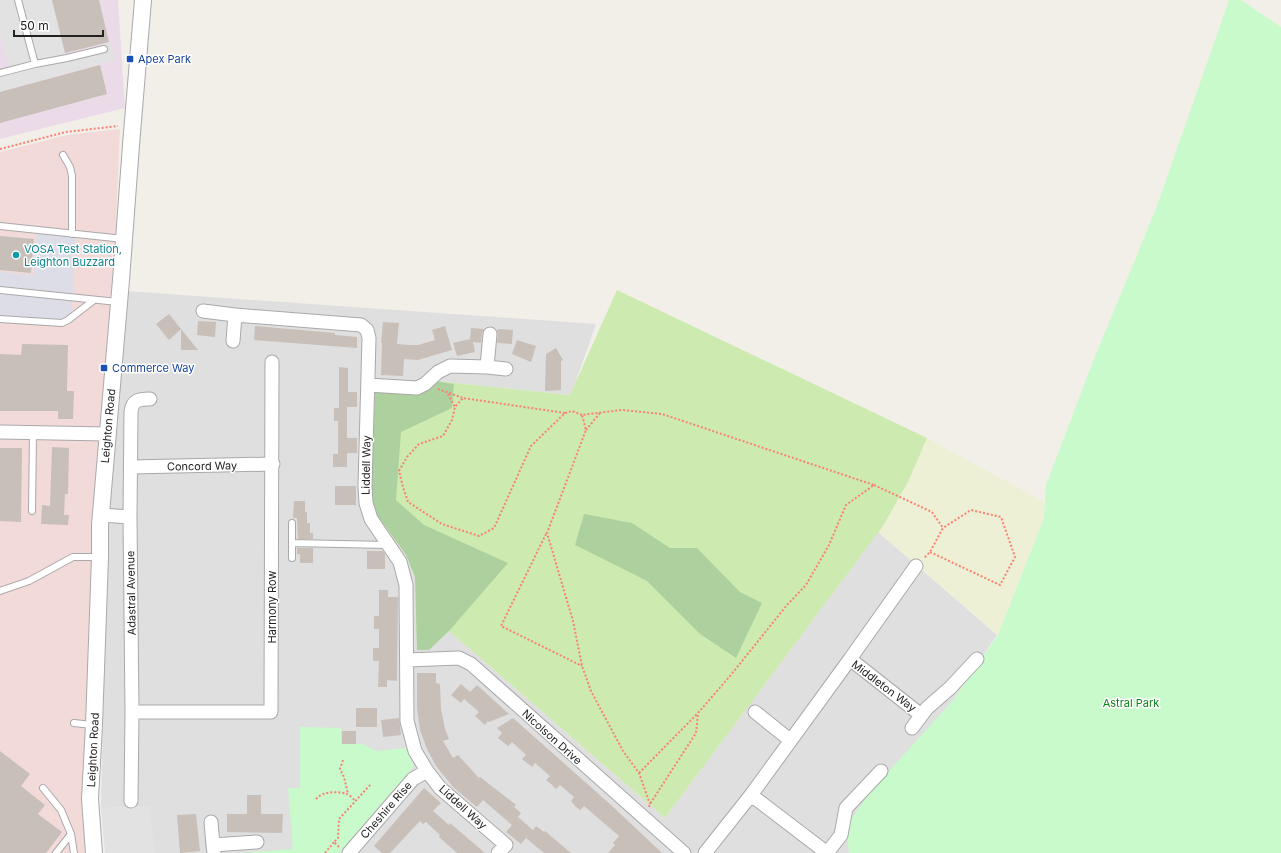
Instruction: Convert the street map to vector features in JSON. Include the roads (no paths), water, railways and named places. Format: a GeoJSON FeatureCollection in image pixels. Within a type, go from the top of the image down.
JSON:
{"type":"FeatureCollection","features":[{"type":"Feature","properties":{"kind":"street","name":"Leighton Road"},"geometry":{"type":"LineString","coordinates":[[94,853],[90,799],[101,515],[143,0]]}},
{"type":"Feature","properties":{"kind":"street"},"geometry":{"type":"LineString","coordinates":[[203,311],[235,315],[233,341]]}},
{"type":"Feature","properties":{"kind":"street","name":"Liddell Way"},"geometry":{"type":"LineString","coordinates":[[235,315],[361,325],[367,330],[369,338],[365,486],[366,503],[372,519],[400,562],[406,585],[407,721],[415,751],[427,771],[440,788],[506,845],[498,853]]}},
{"type":"Feature","properties":{"kind":"street"},"geometry":{"type":"LineString","coordinates":[[487,367],[490,334]]}},
{"type":"Feature","properties":{"kind":"street","name":"Harmony Row"},"geometry":{"type":"LineString","coordinates":[[132,712],[271,712],[273,464],[272,362]]}},
{"type":"Feature","properties":{"kind":"street"},"geometry":{"type":"LineString","coordinates":[[368,385],[417,388],[425,384],[438,372],[450,366],[506,369]]}},
{"type":"Feature","properties":{"kind":"street","name":"Adastral Avenue"},"geometry":{"type":"LineString","coordinates":[[131,801],[131,407],[134,402],[139,399],[150,399]]}},
{"type":"Feature","properties":{"kind":"street"},"geometry":{"type":"LineString","coordinates":[[0,432],[107,434]]}},
{"type":"Feature","properties":{"kind":"street","name":"Concord Way"},"geometry":{"type":"LineString","coordinates":[[131,467],[273,464]]}},
{"type":"Feature","properties":{"kind":"street"},"geometry":{"type":"LineString","coordinates":[[101,515],[130,517]]}},
{"type":"Feature","properties":{"kind":"street"},"geometry":{"type":"LineString","coordinates":[[850,659],[916,566]]}},
{"type":"Feature","properties":{"kind":"street","name":"Nicolson Drive"},"geometry":{"type":"LineString","coordinates":[[407,660],[459,658],[471,664],[679,852]]}},
{"type":"Feature","properties":{"kind":"street","name":"Middleton Way"},"geometry":{"type":"LineString","coordinates":[[705,853],[751,795],[850,659],[921,715]]}},
{"type":"Feature","properties":{"kind":"street"},"geometry":{"type":"LineString","coordinates":[[912,728],[921,715],[950,688],[977,659]]}},
{"type":"Feature","properties":{"kind":"street"},"geometry":{"type":"LineString","coordinates":[[755,712],[790,740]]}},
{"type":"Feature","properties":{"kind":"street","name":"Cheshire Rise"},"geometry":{"type":"LineString","coordinates":[[345,850],[413,779],[427,771]]}},
{"type":"Feature","properties":{"kind":"street"},"geometry":{"type":"LineString","coordinates":[[751,795],[826,853],[841,835],[846,808],[881,772]]}},
{"type":"Feature","properties":{"kind":"street"},"geometry":{"type":"LineString","coordinates":[[211,822],[213,849],[257,842]]}},
{"type":"Feature","properties":{"kind":"lane"},"geometry":{"type":"LineString","coordinates":[[18,0],[35,64]]}},
{"type":"Feature","properties":{"kind":"lane"},"geometry":{"type":"LineString","coordinates":[[0,74],[35,64],[104,49]]}},
{"type":"Feature","properties":{"kind":"lane"},"geometry":{"type":"LineString","coordinates":[[63,155],[70,167],[72,176],[72,234]]}},
{"type":"Feature","properties":{"kind":"lane"},"geometry":{"type":"LineString","coordinates":[[0,226],[124,239]]}},
{"type":"Feature","properties":{"kind":"lane"},"geometry":{"type":"LineString","coordinates":[[0,290],[119,303]]}},
{"type":"Feature","properties":{"kind":"lane"},"geometry":{"type":"LineString","coordinates":[[0,319],[62,323],[94,300]]}},
{"type":"Feature","properties":{"kind":"lane"},"geometry":{"type":"LineString","coordinates":[[32,511],[33,433]]}},
{"type":"Feature","properties":{"kind":"lane"},"geometry":{"type":"LineString","coordinates":[[292,523],[292,558]]}},
{"type":"Feature","properties":{"kind":"lane"},"geometry":{"type":"LineString","coordinates":[[292,543],[389,545]]}},
{"type":"Feature","properties":{"kind":"lane"},"geometry":{"type":"LineString","coordinates":[[0,590],[29,581],[73,557],[100,557]]}},
{"type":"Feature","properties":{"kind":"lane"},"geometry":{"type":"LineString","coordinates":[[74,722],[94,725]]}},
{"type":"Feature","properties":{"kind":"lane"},"geometry":{"type":"LineString","coordinates":[[43,788],[62,810],[70,834],[74,853]]}},
{"type":"Feature","properties":{"kind":"lane"},"geometry":{"type":"LineString","coordinates":[[56,853],[70,834]]}},
{"type":"Feature","properties":{"kind":"place","name":"Apex Park"},"geometry":{"type":"Point","coordinates":[130,59]}},
{"type":"Feature","properties":{"kind":"place","name":"VOSA Test Station, Leighton Buzzard"},"geometry":{"type":"Point","coordinates":[16,255]}},
{"type":"Feature","properties":{"kind":"place","name":"Commerce Way"},"geometry":{"type":"Point","coordinates":[104,368]}},
{"type":"Feature","properties":{"kind":"park label","name":"Astral Park"},"geometry":{"type":"Point","coordinates":[1131,703]}}]}
